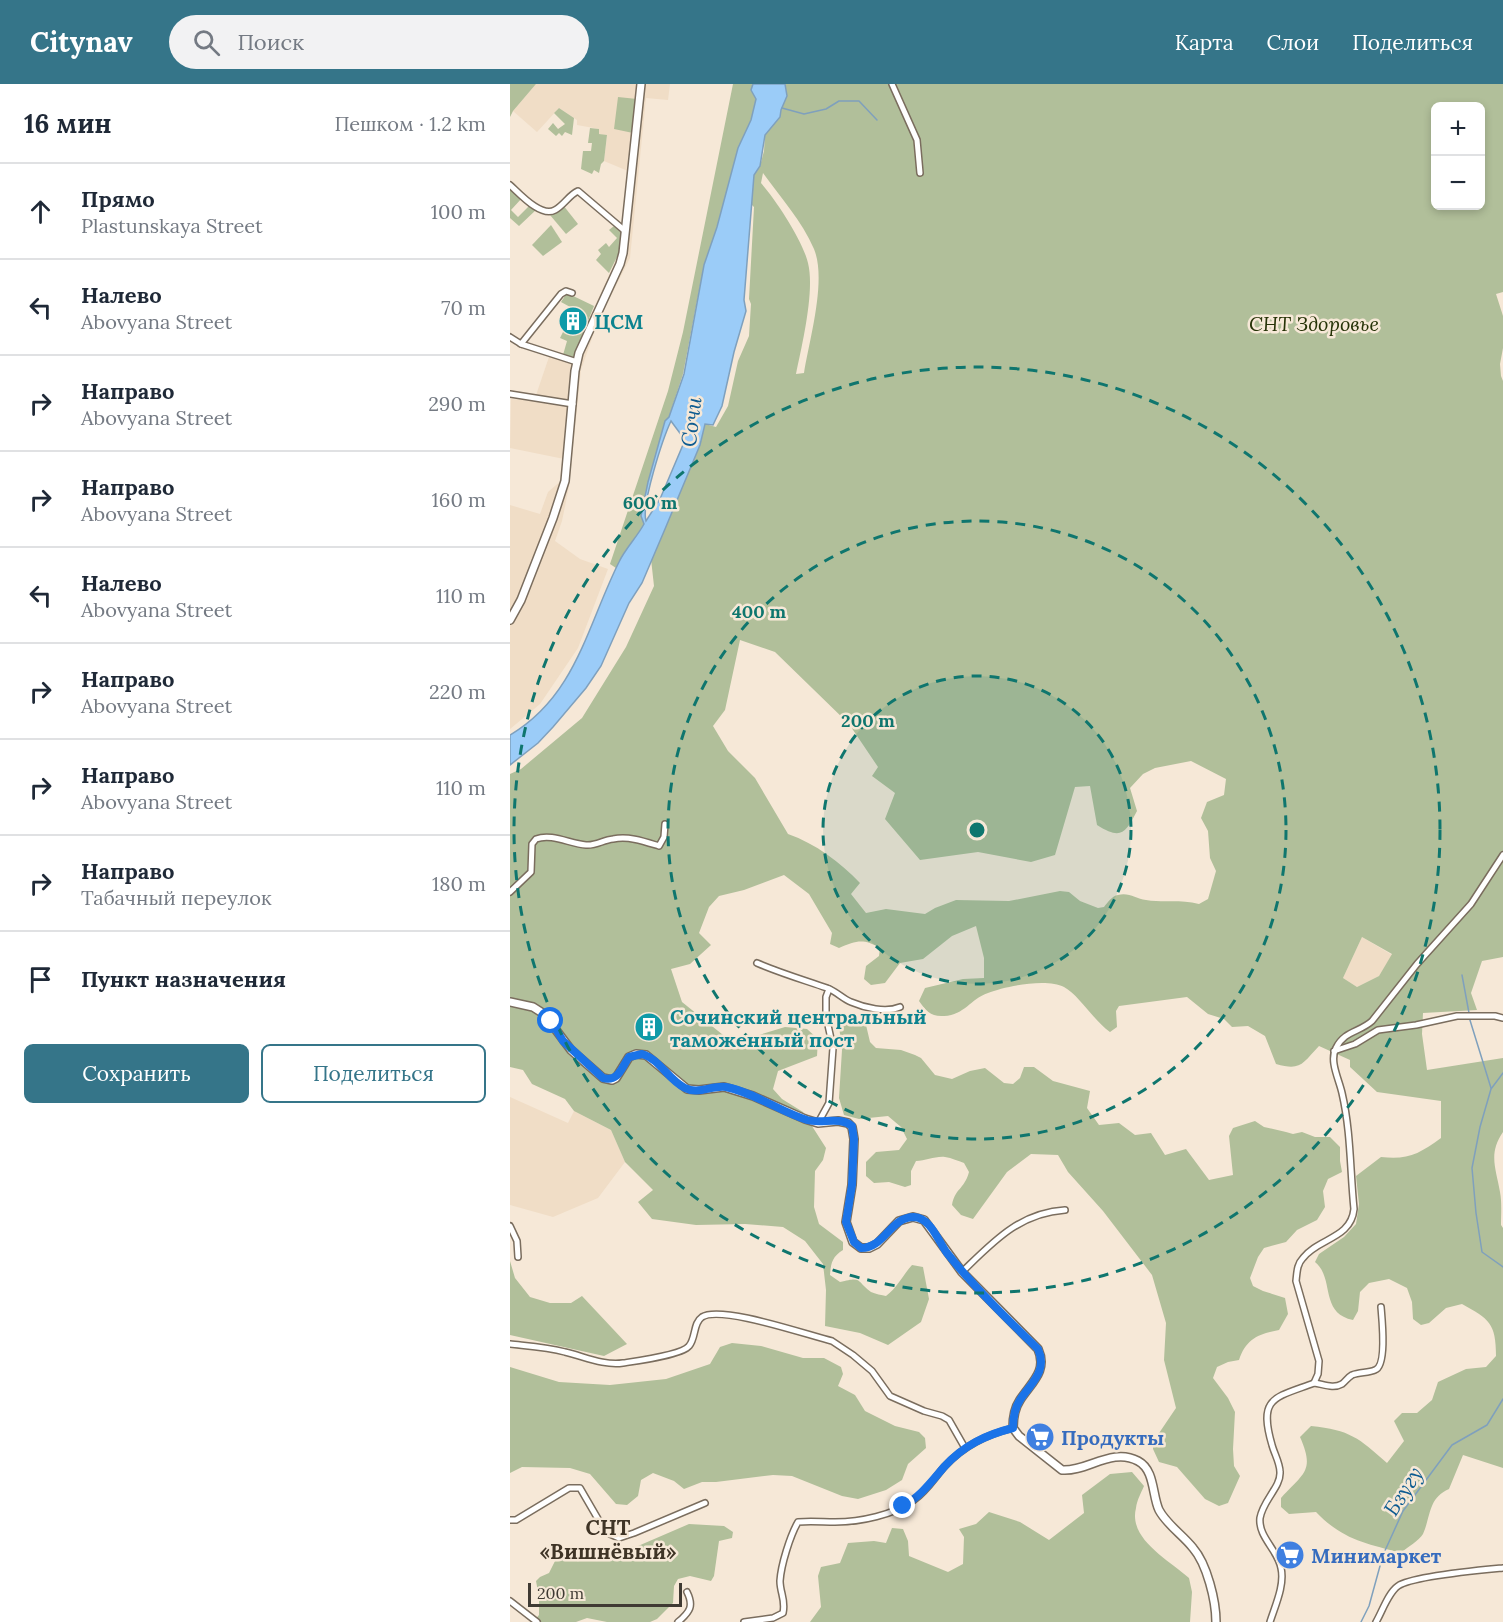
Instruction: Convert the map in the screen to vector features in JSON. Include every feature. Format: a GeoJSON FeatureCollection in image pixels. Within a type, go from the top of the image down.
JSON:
{"type":"FeatureCollection","features":[{"type":"Feature","properties":{"kind":"street"},"geometry":{"type":"LineString","coordinates":[[510,620],[521,600],[561,496],[567,470],[577,362],[620,264],[641,84]]}},
{"type":"Feature","properties":{"kind":"street"},"geometry":{"type":"LineString","coordinates":[[892,84],[917,140],[920,172]]}},
{"type":"Feature","properties":{"kind":"street"},"geometry":{"type":"LineString","coordinates":[[510,185],[533,206],[549,211],[555,210],[578,191],[625,231]]}},
{"type":"Feature","properties":{"kind":"street"},"geometry":{"type":"LineString","coordinates":[[521,344],[561,294],[566,291],[572,293]]}},
{"type":"Feature","properties":{"kind":"street"},"geometry":{"type":"LineString","coordinates":[[510,337],[521,344],[577,362]]}},
{"type":"Feature","properties":{"kind":"street"},"geometry":{"type":"LineString","coordinates":[[510,394],[573,404]]}},
{"type":"Feature","properties":{"kind":"street"},"geometry":{"type":"LineString","coordinates":[[510,892],[531,872],[532,844],[538,838],[548,837],[585,845],[597,845],[612,839],[628,838],[658,846],[664,837],[665,824]]}},
{"type":"Feature","properties":{"kind":"street"},"geometry":{"type":"LineString","coordinates":[[1314,1383],[1318,1374],[1319,1361],[1296,1281],[1297,1267],[1304,1256],[1343,1231],[1353,1220],[1354,1209],[1348,1122],[1334,1063],[1334,1051],[1345,1035],[1367,1026],[1372,1021],[1417,964],[1471,904],[1503,855]]}},
{"type":"Feature","properties":{"kind":"street"},"geometry":{"type":"LineString","coordinates":[[757,963],[829,989],[842,995],[848,1002],[893,1010],[900,1007]]}},
{"type":"Feature","properties":{"kind":"street"},"geometry":{"type":"LineString","coordinates":[[818,1123],[829,1103],[833,1048],[826,1016],[826,997],[829,989]]}},
{"type":"Feature","properties":{"kind":"street"},"geometry":{"type":"LineString","coordinates":[[510,1002],[533,1007],[544,1014],[571,1050],[596,1074],[609,1080],[617,1076],[629,1057],[636,1054],[646,1055],[687,1089],[724,1087],[753,1096],[818,1123],[844,1122],[852,1126],[854,1139],[852,1185],[846,1222],[854,1242],[861,1248],[873,1247],[899,1221],[906,1218],[919,1218],[930,1226],[962,1272],[1038,1349],[1042,1358],[1041,1369],[1019,1401],[1014,1414],[1013,1428],[1019,1436],[1062,1470],[1070,1471],[1098,1460],[1115,1457],[1138,1461],[1145,1467],[1152,1479],[1160,1511],[1201,1558],[1215,1608],[1216,1622]]}},
{"type":"Feature","properties":{"kind":"street"},"geometry":{"type":"LineString","coordinates":[[1334,1051],[1355,1044],[1377,1030],[1457,1016],[1503,1018]]}},
{"type":"Feature","properties":{"kind":"street"},"geometry":{"type":"LineString","coordinates":[[962,1272],[1006,1231],[1022,1221],[1050,1211],[1065,1210]]}},
{"type":"Feature","properties":{"kind":"street"},"geometry":{"type":"LineString","coordinates":[[510,1226],[517,1241],[518,1257]]}},
{"type":"Feature","properties":{"kind":"street"},"geometry":{"type":"LineString","coordinates":[[1270,1622],[1282,1578],[1279,1560],[1264,1536],[1260,1521],[1263,1505],[1279,1480],[1280,1470],[1266,1422],[1266,1411],[1270,1403],[1278,1397],[1314,1383],[1333,1386],[1343,1383],[1348,1377],[1360,1372],[1375,1370],[1381,1363],[1383,1341],[1381,1307]]}},
{"type":"Feature","properties":{"kind":"street"},"geometry":{"type":"LineString","coordinates":[[510,1344],[561,1351],[620,1364],[682,1352],[691,1345],[697,1323],[701,1318],[715,1314],[735,1315],[832,1341],[842,1346],[872,1371],[890,1396],[949,1420],[965,1448]]}},
{"type":"Feature","properties":{"kind":"street"},"geometry":{"type":"LineString","coordinates":[[744,1622],[773,1618],[783,1613],[785,1599],[780,1581],[790,1541],[798,1522],[860,1520],[903,1506],[915,1500],[965,1448],[987,1435],[1013,1428]]}},
{"type":"Feature","properties":{"kind":"street"},"geometry":{"type":"LineString","coordinates":[[510,1521],[516,1520],[574,1487],[580,1488],[598,1519],[610,1534],[619,1538],[705,1503]]}},
{"type":"Feature","properties":{"kind":"street"},"geometry":{"type":"LineString","coordinates":[[1376,1622],[1395,1588],[1408,1582],[1503,1568]]}},
{"type":"Feature","properties":{"kind":"street"},"geometry":{"type":"LineString","coordinates":[[678,1622],[691,1608],[692,1603],[687,1592]]}},
{"type":"Feature","properties":{"kind":"street"},"geometry":{"type":"LineString","coordinates":[[510,1601],[537,1622]]}},
{"type":"Feature","properties":{"kind":"shaded area"},"geometry":{"type":"Polygon","coordinates":[[[536,84],[670,84],[668,100],[646,98],[630,258],[597,324],[581,370],[569,487],[555,541],[580,559],[608,569],[578,648],[540,704],[510,729],[510,505],[540,514],[548,492],[562,480],[564,459],[510,448],[511,399],[534,401],[550,354],[571,364],[577,345],[621,249],[628,171],[604,161],[607,136],[599,134],[599,129],[577,125],[577,120],[559,108],[537,132],[513,111],[536,84]]]}},
{"type":"Feature","properties":{"kind":"shaded area"},"geometry":{"type":"Polygon","coordinates":[[[1362,937],[1392,955],[1379,976],[1357,987],[1343,978],[1362,937]]]}},
{"type":"Feature","properties":{"kind":"shaded area"},"geometry":{"type":"Polygon","coordinates":[[[510,1097],[568,1123],[574,1111],[611,1130],[625,1162],[598,1198],[553,1217],[510,1205],[510,1097]]]}},
{"type":"Feature","properties":{"kind":"green space"},"geometry":{"type":"Polygon","coordinates":[[[510,84],[536,84],[510,117],[510,84]]]}},
{"type":"Feature","properties":{"kind":"green space"},"geometry":{"type":"Polygon","coordinates":[[[733,84],[753,84],[751,90],[756,99],[751,120],[738,148],[717,228],[704,265],[683,374],[669,417],[665,422],[648,482],[641,516],[645,524],[616,568],[610,564],[668,391],[683,332],[733,84]]]}},
{"type":"Feature","properties":{"kind":"green space","name":"СНТ Здоровье"},"geometry":{"type":"Polygon","coordinates":[[[785,84],[1503,84],[1503,292],[1496,294],[1503,316],[1503,348],[1500,364],[1503,381],[1503,957],[1482,961],[1471,993],[1477,1010],[1423,1013],[1422,1034],[1427,1070],[1503,1058],[1503,1132],[1498,1140],[1494,1161],[1501,1196],[1501,1225],[1503,1228],[1503,1468],[1463,1455],[1449,1489],[1437,1497],[1434,1502],[1423,1534],[1401,1553],[1345,1535],[1316,1512],[1289,1514],[1281,1507],[1281,1498],[1305,1471],[1307,1457],[1300,1437],[1311,1426],[1345,1433],[1361,1441],[1387,1463],[1404,1441],[1394,1421],[1402,1413],[1417,1413],[1432,1400],[1438,1382],[1466,1369],[1486,1367],[1496,1356],[1492,1329],[1485,1318],[1462,1304],[1446,1308],[1429,1323],[1421,1325],[1413,1319],[1412,1302],[1407,1288],[1389,1279],[1369,1283],[1360,1292],[1358,1311],[1353,1320],[1342,1316],[1331,1303],[1325,1277],[1315,1262],[1319,1254],[1344,1237],[1356,1224],[1359,1204],[1356,1176],[1381,1157],[1399,1158],[1413,1155],[1441,1138],[1441,1101],[1377,1092],[1350,1067],[1350,1060],[1319,1046],[1296,1066],[1276,1064],[1265,1036],[1248,1026],[1232,1027],[1224,1019],[1208,1014],[1187,997],[1119,1006],[1116,1011],[1117,1027],[1110,1032],[1070,991],[1057,984],[1026,984],[995,990],[976,999],[957,1013],[944,1016],[932,1014],[919,1001],[925,988],[963,979],[984,978],[984,958],[976,926],[952,936],[923,959],[900,963],[885,983],[871,985],[864,979],[866,966],[879,956],[880,948],[864,942],[855,942],[839,948],[830,944],[832,933],[809,894],[784,875],[744,890],[719,896],[709,907],[699,933],[711,945],[690,964],[671,969],[682,1002],[733,1043],[785,1027],[807,1029],[818,1039],[817,1056],[778,1071],[773,1089],[782,1099],[803,1112],[826,1148],[823,1160],[815,1171],[814,1207],[819,1224],[843,1242],[843,1250],[836,1255],[830,1275],[840,1282],[856,1280],[871,1292],[886,1296],[912,1265],[923,1267],[929,1299],[921,1322],[888,1345],[860,1333],[825,1326],[826,1290],[823,1264],[805,1241],[783,1227],[745,1224],[696,1225],[652,1219],[638,1202],[653,1190],[625,1162],[611,1130],[574,1111],[565,1099],[532,1084],[523,1070],[510,1067],[510,774],[521,769],[582,718],[626,647],[654,586],[651,559],[700,445],[705,424],[716,427],[728,406],[738,361],[749,336],[754,207],[751,204],[754,175],[760,166],[765,135],[780,117],[787,96],[785,84]],[[763,173],[761,183],[788,221],[801,244],[808,263],[809,303],[796,374],[804,373],[818,293],[818,262],[804,229],[763,173]],[[740,640],[725,710],[713,726],[728,751],[755,778],[788,834],[827,854],[860,883],[851,894],[866,913],[886,909],[925,914],[956,900],[1009,901],[1060,891],[1069,892],[1080,901],[1098,908],[1104,907],[1114,897],[1122,894],[1146,900],[1199,904],[1208,899],[1216,871],[1210,858],[1208,831],[1201,818],[1207,802],[1224,795],[1226,779],[1191,761],[1155,768],[1143,774],[1130,788],[1137,811],[1129,825],[1122,832],[1117,833],[1097,825],[1090,786],[1075,787],[1055,855],[1031,862],[978,852],[920,860],[885,819],[895,793],[872,776],[878,767],[849,724],[775,652],[740,640]],[[1362,937],[1343,978],[1357,987],[1379,976],[1392,954],[1362,937]]]}},
{"type":"Feature","properties":{"kind":"green space"},"geometry":{"type":"Polygon","coordinates":[[[618,97],[637,99],[633,133],[614,129],[618,97]]]}},
{"type":"Feature","properties":{"kind":"green space"},"geometry":{"type":"Polygon","coordinates":[[[559,108],[574,118],[572,135],[565,132],[562,136],[559,133],[556,136],[548,129],[553,123],[558,129],[565,124],[554,113],[559,108]]]}},
{"type":"Feature","properties":{"kind":"green space"},"geometry":{"type":"Polygon","coordinates":[[[590,128],[599,129],[599,134],[607,135],[604,161],[599,173],[594,170],[592,174],[581,169],[583,151],[591,151],[592,143],[588,143],[590,128]]]}},
{"type":"Feature","properties":{"kind":"green space"},"geometry":{"type":"Polygon","coordinates":[[[510,187],[522,198],[511,210],[518,217],[530,205],[537,209],[519,226],[510,218],[510,187]]]}},
{"type":"Feature","properties":{"kind":"green space"},"geometry":{"type":"Polygon","coordinates":[[[563,205],[578,224],[566,234],[550,215],[563,205]]]}},
{"type":"Feature","properties":{"kind":"green space"},"geometry":{"type":"Polygon","coordinates":[[[551,225],[562,242],[543,256],[532,245],[551,225]]]}},
{"type":"Feature","properties":{"kind":"green space"},"geometry":{"type":"Polygon","coordinates":[[[614,226],[622,233],[621,249],[609,273],[596,260],[601,254],[598,250],[606,243],[609,247],[617,238],[609,230],[614,226]]]}},
{"type":"Feature","properties":{"kind":"green space"},"geometry":{"type":"Polygon","coordinates":[[[567,293],[594,306],[573,358],[563,355],[567,341],[560,338],[564,330],[574,333],[583,314],[561,302],[567,293]]]}},
{"type":"Feature","properties":{"kind":"green space"},"geometry":{"type":"Polygon","coordinates":[[[844,1015],[854,1015],[866,1025],[870,1042],[876,1048],[901,1050],[915,1055],[921,1058],[935,1075],[952,1079],[970,1071],[985,1068],[1004,1083],[1013,1084],[1020,1078],[1024,1067],[1034,1067],[1053,1081],[1090,1091],[1087,1108],[1099,1125],[1119,1123],[1135,1135],[1151,1133],[1165,1155],[1186,1149],[1209,1180],[1233,1175],[1229,1136],[1233,1128],[1255,1121],[1264,1127],[1293,1134],[1302,1132],[1315,1137],[1330,1137],[1340,1147],[1342,1172],[1328,1179],[1323,1191],[1325,1207],[1317,1220],[1297,1230],[1286,1242],[1264,1248],[1250,1278],[1253,1286],[1285,1298],[1288,1314],[1279,1330],[1265,1333],[1249,1342],[1239,1360],[1217,1367],[1213,1378],[1235,1412],[1234,1466],[1240,1476],[1228,1503],[1219,1506],[1205,1499],[1177,1467],[1159,1462],[1153,1449],[1153,1442],[1176,1408],[1164,1360],[1166,1323],[1152,1275],[1103,1211],[1068,1172],[1058,1155],[1031,1154],[1007,1172],[973,1219],[961,1215],[952,1205],[955,1195],[969,1172],[964,1163],[948,1157],[916,1161],[911,1171],[911,1185],[905,1187],[889,1182],[874,1183],[866,1176],[866,1162],[876,1152],[899,1150],[907,1139],[901,1127],[888,1116],[859,1119],[844,1115],[839,1098],[842,1050],[839,1026],[844,1015]]]}},
{"type":"Feature","properties":{"kind":"green space"},"geometry":{"type":"Polygon","coordinates":[[[510,1261],[515,1278],[530,1297],[550,1303],[571,1303],[582,1296],[627,1344],[604,1356],[510,1335],[510,1261]]]}},
{"type":"Feature","properties":{"kind":"green space"},"geometry":{"type":"Polygon","coordinates":[[[732,1343],[761,1346],[803,1358],[824,1358],[841,1367],[843,1374],[838,1386],[855,1395],[865,1411],[895,1426],[919,1432],[925,1438],[926,1448],[908,1464],[902,1480],[886,1490],[858,1499],[842,1496],[792,1476],[773,1475],[702,1482],[684,1489],[674,1481],[653,1473],[641,1480],[638,1496],[627,1505],[616,1504],[590,1474],[570,1468],[522,1467],[510,1473],[510,1367],[559,1382],[610,1385],[666,1379],[710,1364],[720,1347],[732,1343]]]}},
{"type":"Feature","properties":{"kind":"green space"},"geometry":{"type":"Polygon","coordinates":[[[1132,1472],[1144,1486],[1136,1508],[1135,1519],[1138,1529],[1152,1548],[1189,1578],[1192,1592],[1190,1622],[810,1622],[821,1607],[818,1576],[821,1567],[840,1563],[848,1543],[874,1541],[886,1543],[892,1528],[903,1529],[908,1541],[909,1556],[948,1572],[963,1564],[964,1537],[959,1529],[976,1524],[989,1512],[1020,1522],[1049,1540],[1084,1513],[1082,1495],[1110,1474],[1132,1472]]]}},
{"type":"Feature","properties":{"kind":"green space"},"geometry":{"type":"Polygon","coordinates":[[[689,1524],[724,1526],[733,1532],[732,1538],[719,1541],[714,1576],[711,1581],[690,1576],[678,1579],[674,1586],[673,1603],[657,1619],[650,1622],[607,1622],[587,1618],[576,1622],[533,1622],[539,1615],[536,1581],[549,1573],[556,1559],[571,1553],[638,1546],[689,1524]]]}},
{"type":"Feature","properties":{"kind":"water","name":"Сочи"},"geometry":{"type":"Polygon","coordinates":[[[753,84],[785,84],[787,96],[780,117],[765,135],[760,166],[754,175],[744,300],[746,311],[722,406],[713,425],[705,424],[700,445],[642,583],[629,603],[601,666],[586,688],[553,727],[538,743],[510,765],[510,735],[532,719],[550,701],[565,680],[588,635],[624,552],[644,524],[641,516],[648,482],[665,421],[669,417],[684,374],[704,265],[717,227],[738,148],[751,120],[756,99],[751,90],[753,84]],[[671,421],[650,487],[645,513],[646,521],[660,499],[685,440],[671,421]]]}},
{"type":"Feature","properties":{"kind":"waterway"},"geometry":{"type":"LineString","coordinates":[[782,108],[804,114],[826,109],[839,101],[859,101],[877,120]]}},
{"type":"Feature","properties":{"kind":"waterway"},"geometry":{"type":"LineString","coordinates":[[1462,975],[1469,1013]]}},
{"type":"Feature","properties":{"kind":"waterway"},"geometry":{"type":"LineString","coordinates":[[1469,1017],[1491,1088]]}},
{"type":"Feature","properties":{"kind":"waterway","name":"Бзугу"},"geometry":{"type":"LineString","coordinates":[[1503,1073],[1491,1089],[1480,1127],[1472,1168],[1482,1252],[1503,1267]]}},
{"type":"Feature","properties":{"kind":"waterway","name":"Бзугу"},"geometry":{"type":"LineString","coordinates":[[1361,1622],[1369,1606],[1383,1555],[1403,1511],[1452,1445],[1487,1425],[1503,1399]]}},
{"type":"Feature","properties":{"kind":"place","name":"ЦСМ"},"geometry":{"type":"Point","coordinates":[573,321]}},
{"type":"Feature","properties":{"kind":"place","name":"Сочинский центральный таможенный пост"},"geometry":{"type":"Point","coordinates":[649,1027]}},
{"type":"Feature","properties":{"kind":"place","name":"Продукты"},"geometry":{"type":"Point","coordinates":[1040,1437]}},
{"type":"Feature","properties":{"kind":"place","name":"Минимаркет"},"geometry":{"type":"Point","coordinates":[1290,1555]}},
{"type":"Feature","properties":{"kind":"district","name":"СНТ «Вишнёвый»"},"geometry":{"type":"Point","coordinates":[608,1539]}},
{"type":"Feature","properties":{"kind":"route"},"geometry":{"type":"LineString","coordinates":[[551,1021],[563,1041],[596,1074],[603,1078],[609,1080],[616,1078],[629,1057],[642,1054],[654,1060],[687,1089],[724,1087],[753,1096],[818,1123],[838,1121],[848,1123],[852,1126],[854,1139],[852,1185],[846,1222],[854,1242],[861,1248],[873,1247],[899,1221],[914,1217],[924,1220],[962,1272],[1038,1349],[1042,1358],[1041,1369],[1019,1401],[1014,1414],[1013,1428],[987,1435],[965,1448],[915,1500],[903,1506]]}}]}
